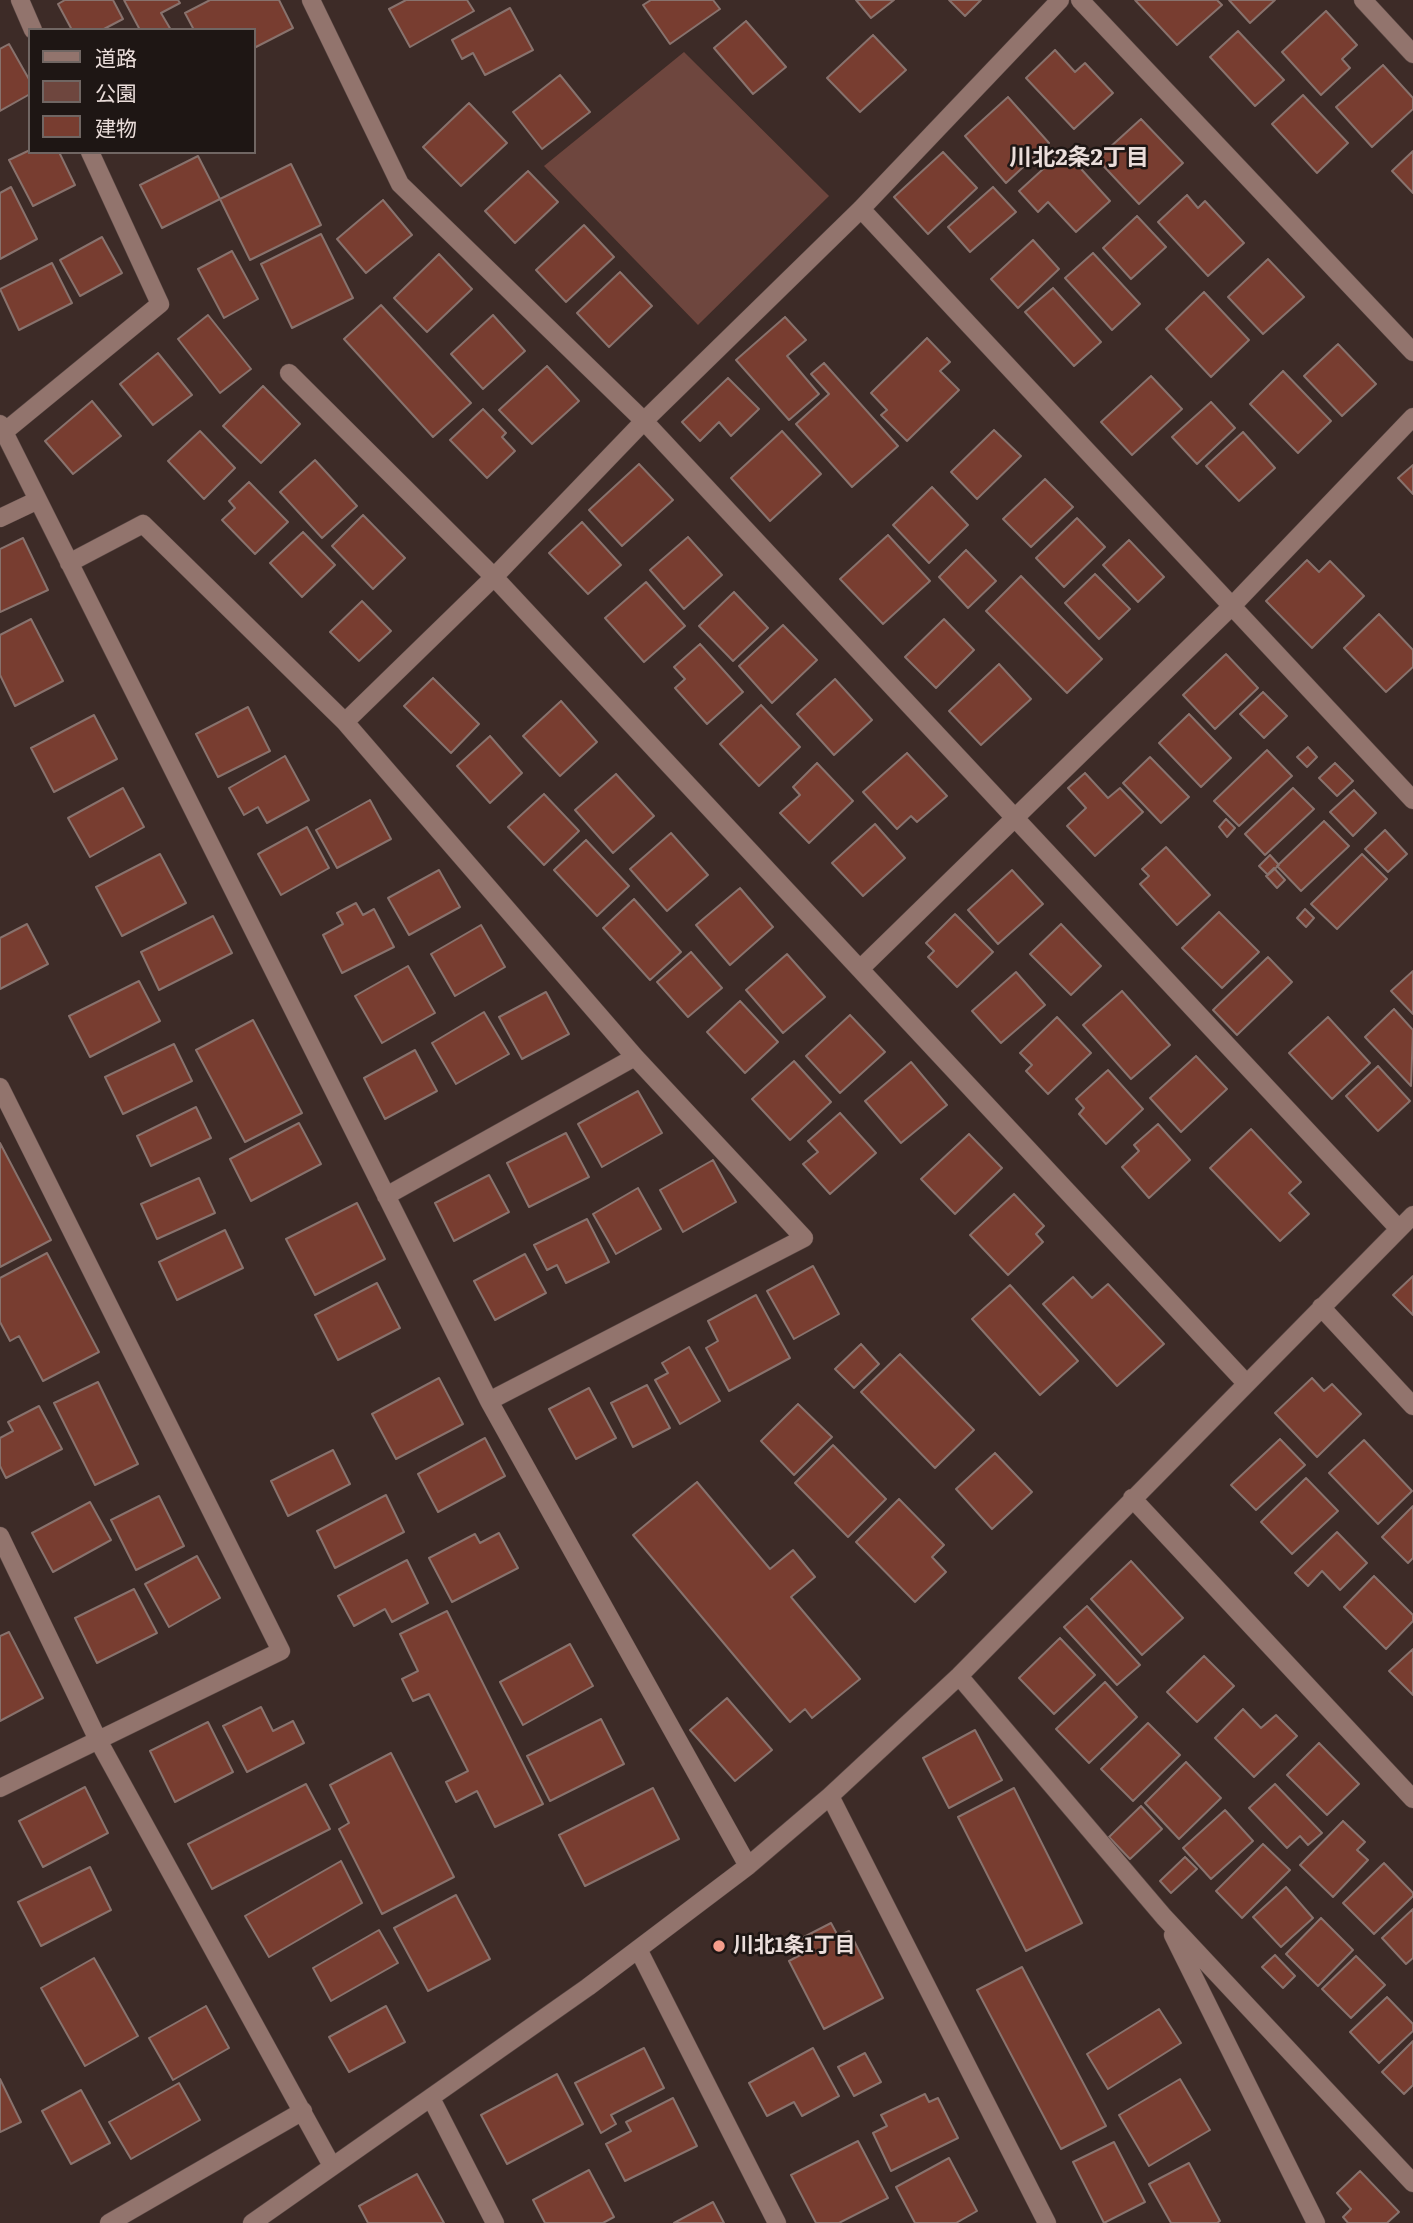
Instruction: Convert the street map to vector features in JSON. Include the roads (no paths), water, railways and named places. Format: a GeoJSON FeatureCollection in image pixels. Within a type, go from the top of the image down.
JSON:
{"type":"FeatureCollection","features":[{"type":"Feature","properties":{"kind":"street"},"geometry":{"type":"LineString","coordinates":[[20,0],[32,28]]}},
{"type":"Feature","properties":{"kind":"street"},"geometry":{"type":"LineString","coordinates":[[311,0],[400,184],[644,421],[1399,1229]]}},
{"type":"Feature","properties":{"kind":"street"},"geometry":{"type":"LineString","coordinates":[[345,722],[494,577],[644,421],[861,209],[1060,0]]}},
{"type":"Feature","properties":{"kind":"street"},"geometry":{"type":"LineString","coordinates":[[1080,0],[1413,352]]}},
{"type":"Feature","properties":{"kind":"street"},"geometry":{"type":"LineString","coordinates":[[1363,0],[1413,54]]}},
{"type":"Feature","properties":{"kind":"street"},"geometry":{"type":"LineString","coordinates":[[91,154],[160,304],[2,428],[489,1401],[748,1866]]}},
{"type":"Feature","properties":{"kind":"street"},"geometry":{"type":"LineString","coordinates":[[861,209],[1413,800]]}},
{"type":"Feature","properties":{"kind":"street"},"geometry":{"type":"LineString","coordinates":[[289,373],[494,577],[1246,1383]]}},
{"type":"Feature","properties":{"kind":"street"},"geometry":{"type":"LineString","coordinates":[[860,969],[1232,606],[1413,416]]}},
{"type":"Feature","properties":{"kind":"street"},"geometry":{"type":"LineString","coordinates":[[0,518],[38,500]]}},
{"type":"Feature","properties":{"kind":"street"},"geometry":{"type":"LineString","coordinates":[[69,563],[143,524],[345,722],[635,1057],[804,1238],[489,1401]]}},
{"type":"Feature","properties":{"kind":"street"},"geometry":{"type":"LineString","coordinates":[[386,1196],[635,1057]]}},
{"type":"Feature","properties":{"kind":"street"},"geometry":{"type":"LineString","coordinates":[[0,1087],[281,1651],[0,1787]]}},
{"type":"Feature","properties":{"kind":"street"},"geometry":{"type":"LineString","coordinates":[[258,2221],[638,1949],[748,1866],[830,1796],[958,1676],[1413,1215]]}},
{"type":"Feature","properties":{"kind":"street"},"geometry":{"type":"LineString","coordinates":[[1321,1307],[1413,1406]]}},
{"type":"Feature","properties":{"kind":"street"},"geometry":{"type":"LineString","coordinates":[[1132,1498],[1413,1799]]}},
{"type":"Feature","properties":{"kind":"street"},"geometry":{"type":"LineString","coordinates":[[0,1536],[99,1741],[332,2166]]}},
{"type":"Feature","properties":{"kind":"street"},"geometry":{"type":"LineString","coordinates":[[958,1676],[1164,1917],[1413,2183]]}},
{"type":"Feature","properties":{"kind":"street"},"geometry":{"type":"LineString","coordinates":[[830,1796],[1047,2223]]}},
{"type":"Feature","properties":{"kind":"street"},"geometry":{"type":"LineString","coordinates":[[1164,1917],[1316,2223]]}},
{"type":"Feature","properties":{"kind":"street"},"geometry":{"type":"LineString","coordinates":[[638,1949],[778,2223]]}},
{"type":"Feature","properties":{"kind":"street"},"geometry":{"type":"LineString","coordinates":[[431,2098],[495,2223]]}},
{"type":"Feature","properties":{"kind":"street"},"geometry":{"type":"LineString","coordinates":[[109,2223],[303,2111]]}},
{"type":"Feature","properties":{"kind":"place","name":"川北1条1丁目"},"geometry":{"type":"Point","coordinates":[719,1946]}},
{"type":"Feature","properties":{"kind":"district","name":"川北2条2丁目"},"geometry":{"type":"Point","coordinates":[1079,158]}}]}
